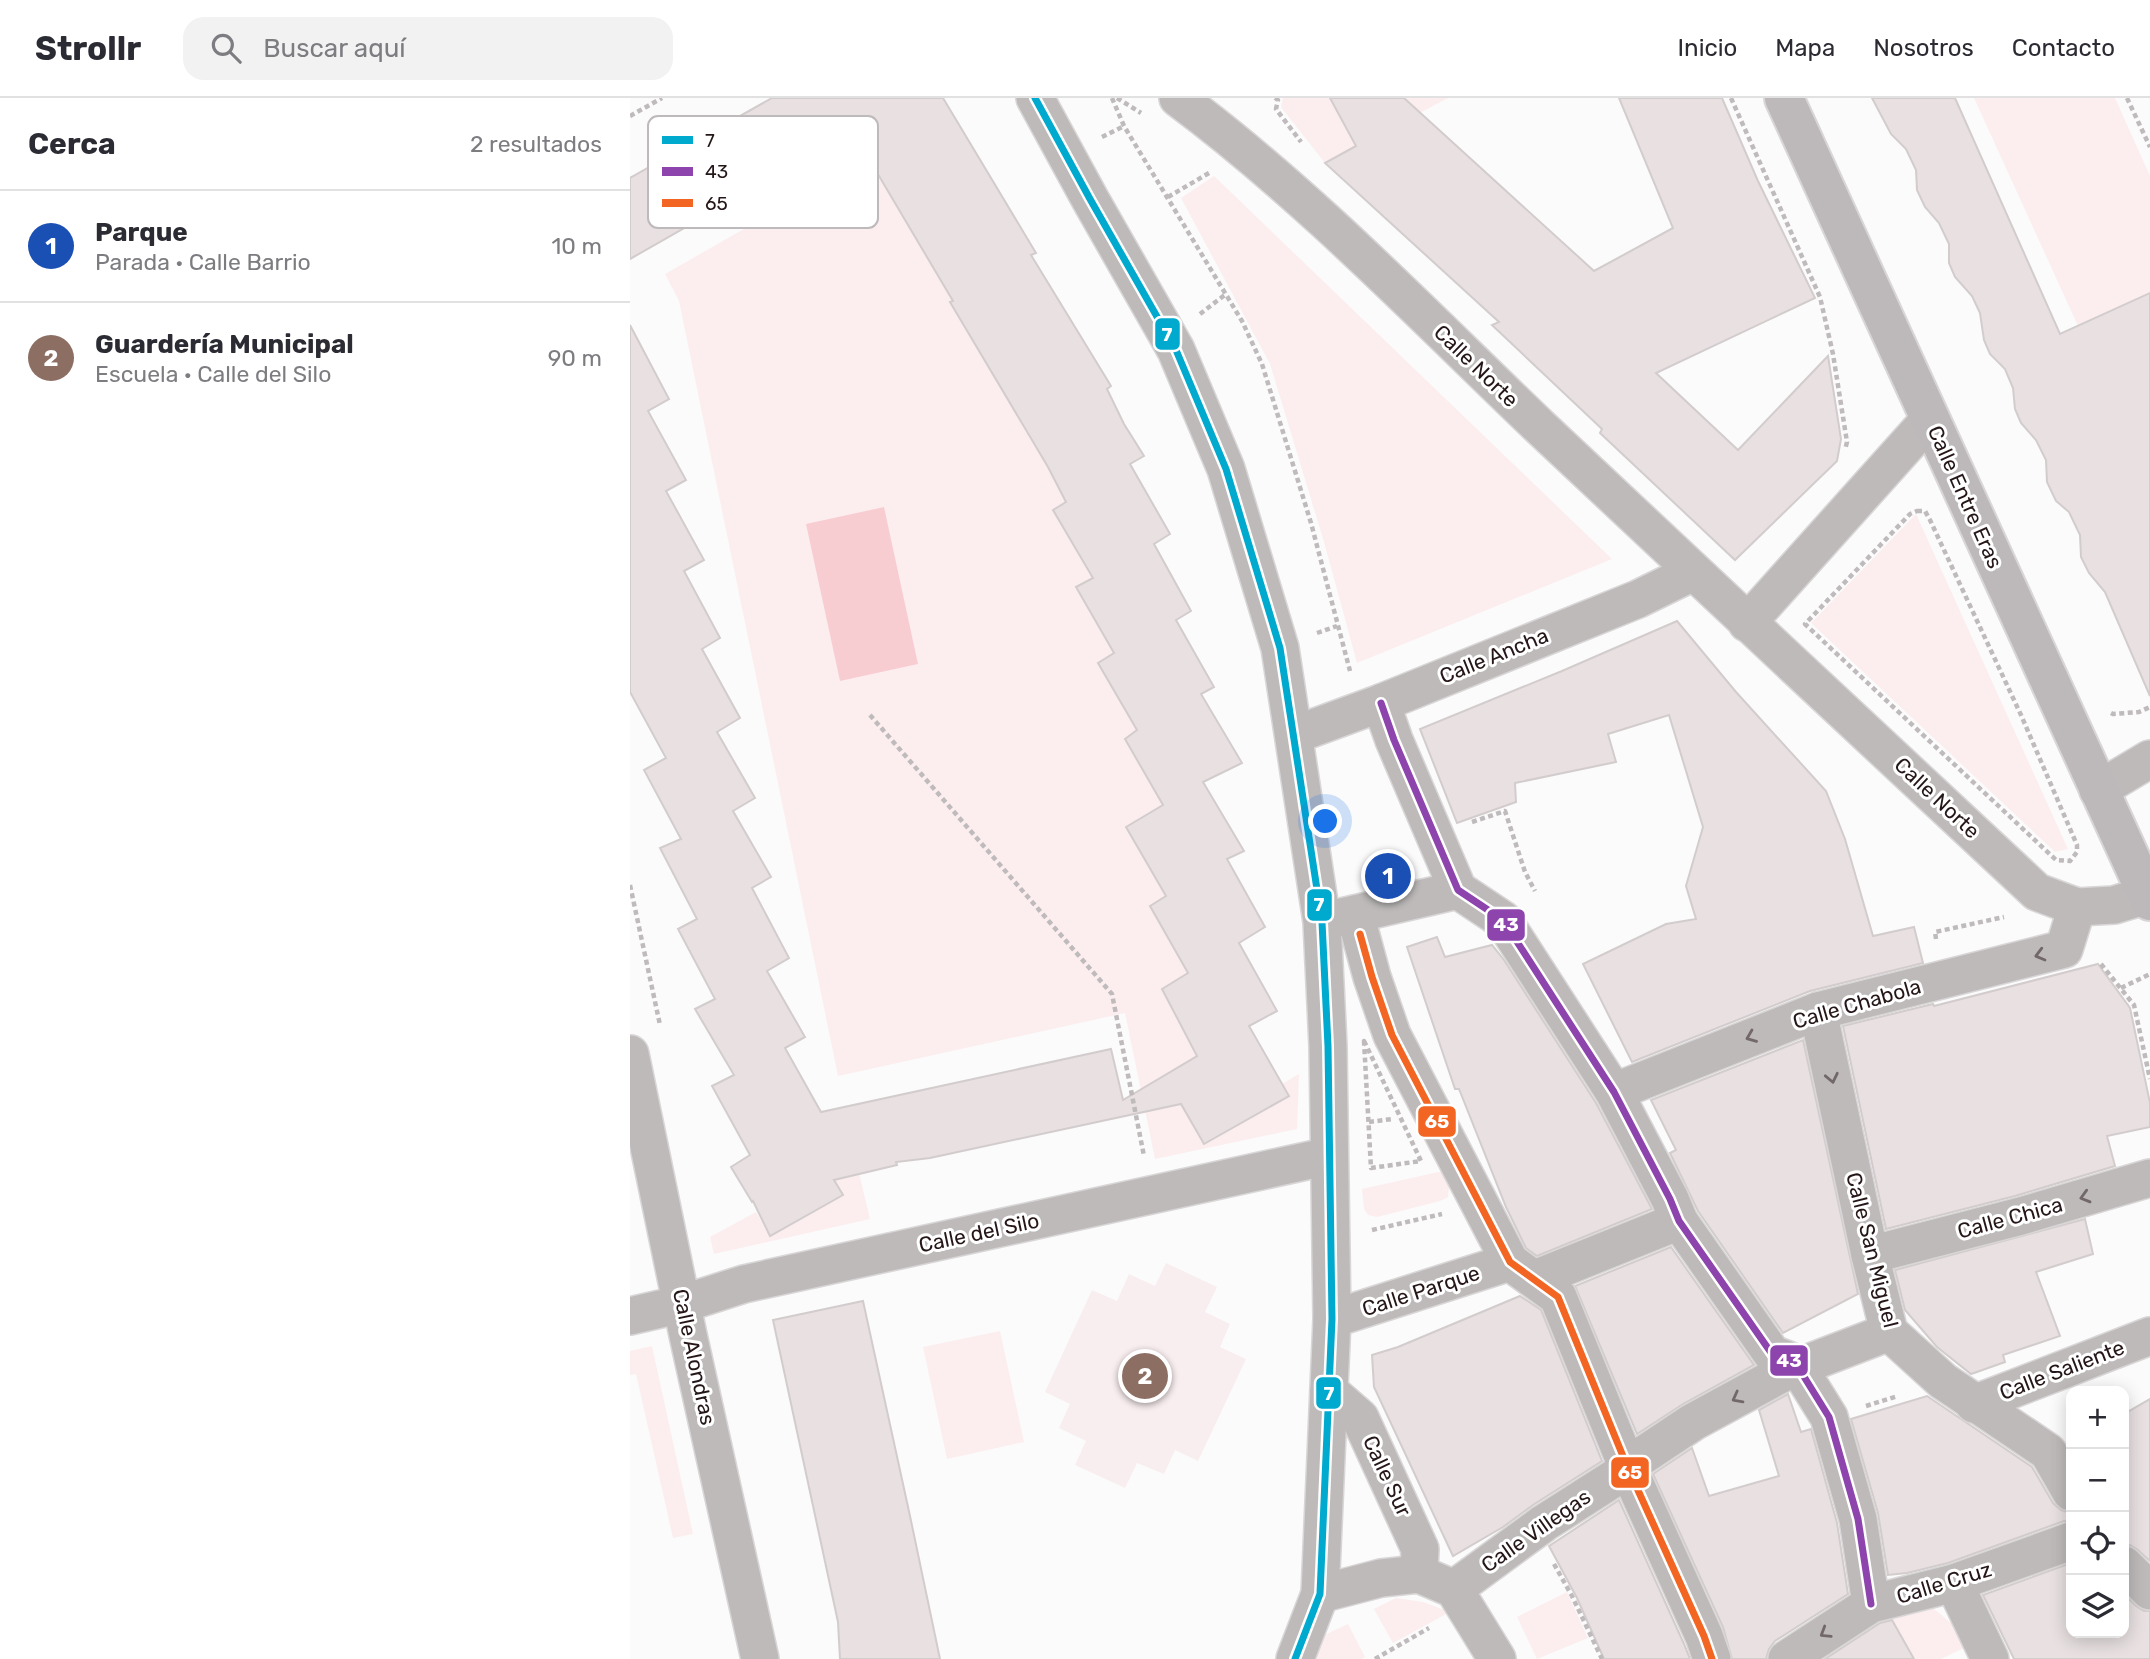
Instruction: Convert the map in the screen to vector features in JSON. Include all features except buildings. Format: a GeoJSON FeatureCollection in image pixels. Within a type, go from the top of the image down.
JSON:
{"type":"FeatureCollection","features":[{"type":"Feature","properties":{"kind":"street"},"geometry":{"type":"LineString","coordinates":[[1035,98],[1176,350],[1226,469],[1280,648],[1294,735],[1339,918],[1372,976],[1392,1035],[1479,1201],[1523,1271],[1558,1297],[1627,1466],[1712,1659]]}},
{"type":"Feature","properties":{"kind":"street","name":"Calle Entre Eras"},"geometry":{"type":"LineString","coordinates":[[1784,98],[2149,898]]}},
{"type":"Feature","properties":{"kind":"street","name":"Calle Norte"},"geometry":{"type":"LineString","coordinates":[[1196,103],[1323,219],[1747,623],[2037,891],[2077,906],[2114,905],[2149,898]]}},
{"type":"Feature","properties":{"kind":"street"},"geometry":{"type":"LineString","coordinates":[[1747,623],[1930,419]]}},
{"type":"Feature","properties":{"kind":"street","name":"Calle Ancha"},"geometry":{"type":"LineString","coordinates":[[1294,735],[1381,703],[1638,599],[1693,572]]}},
{"type":"Feature","properties":{"kind":"street"},"geometry":{"type":"LineString","coordinates":[[1381,703],[1458,890],[1503,920],[1614,1091],[1679,1221],[1772,1354],[1798,1367],[1829,1417],[1858,1520],[1871,1604]]}},
{"type":"Feature","properties":{"kind":"street"},"geometry":{"type":"LineString","coordinates":[[2098,790],[2150,759]]}},
{"type":"Feature","properties":{"kind":"street"},"geometry":{"type":"LineString","coordinates":[[1339,918],[1458,890]]}},
{"type":"Feature","properties":{"kind":"street","name":"Calle Chabola"},"geometry":{"type":"LineString","coordinates":[[1614,1091],[1818,1011],[2064,949],[2077,906]]}},
{"type":"Feature","properties":{"kind":"street"},"geometry":{"type":"LineString","coordinates":[[1295,1659],[1320,1594],[1332,1320],[1328,1046],[1339,918]]}},
{"type":"Feature","properties":{"kind":"street","name":"Calle San Miguel"},"geometry":{"type":"LineString","coordinates":[[1818,1011],[1888,1332],[1943,1381],[2048,1452],[2066,1483]]}},
{"type":"Feature","properties":{"kind":"street","name":"Calle Alondras"},"geometry":{"type":"LineString","coordinates":[[630,1054],[760,1659]]}},
{"type":"Feature","properties":{"kind":"street","name":"Calle del Silo"},"geometry":{"type":"LineString","coordinates":[[630,1316],[682,1304],[744,1284],[1329,1156]]}},
{"type":"Feature","properties":{"kind":"street","name":"Calle Chica"},"geometry":{"type":"LineString","coordinates":[[1870,1255],[2021,1216],[2150,1178]]}},
{"type":"Feature","properties":{"kind":"street","name":"Calle Parque"},"geometry":{"type":"LineString","coordinates":[[1332,1320],[1523,1271],[1679,1221]]}},
{"type":"Feature","properties":{"kind":"street","name":"Calle Villegas"},"geometry":{"type":"LineString","coordinates":[[1454,1589],[1693,1422],[1798,1367],[1888,1332]]}},
{"type":"Feature","properties":{"kind":"street","name":"Calle Saliente"},"geometry":{"type":"LineString","coordinates":[[1974,1404],[2150,1335]]}},
{"type":"Feature","properties":{"kind":"street","name":"Calle Sur"},"geometry":{"type":"LineString","coordinates":[[1329,1391],[1360,1418],[1420,1549],[1419,1574]]}},
{"type":"Feature","properties":{"kind":"street","name":"Calle Cruz"},"geometry":{"type":"LineString","coordinates":[[1787,1659],[1871,1604],[1954,1583],[2066,1543]]}},
{"type":"Feature","properties":{"kind":"street"},"geometry":{"type":"LineString","coordinates":[[2129,1570],[2150,1591]]}},
{"type":"Feature","properties":{"kind":"street"},"geometry":{"type":"LineString","coordinates":[[1320,1594],[1381,1578],[1419,1574],[1454,1589],[1497,1659]]}},
{"type":"Feature","properties":{"kind":"street"},"geometry":{"type":"LineString","coordinates":[[1954,1583],[1990,1659]]}},
{"type":"Feature","properties":{"kind":"path"},"geometry":{"type":"LineString","coordinates":[[630,116],[662,98]]}},
{"type":"Feature","properties":{"kind":"path"},"geometry":{"type":"LineString","coordinates":[[1112,98],[1124,126],[1242,321],[1262,364],[1311,523],[1351,675],[1361,671]]}},
{"type":"Feature","properties":{"kind":"path"},"geometry":{"type":"LineString","coordinates":[[1117,98],[1144,116]]}},
{"type":"Feature","properties":{"kind":"path"},"geometry":{"type":"LineString","coordinates":[[1731,98],[1820,297],[1833,354],[1845,429],[1847,442],[1844,452]]}},
{"type":"Feature","properties":{"kind":"path"},"geometry":{"type":"LineString","coordinates":[[2127,98],[2150,147]]}},
{"type":"Feature","properties":{"kind":"path"},"geometry":{"type":"LineString","coordinates":[[1168,197],[1216,169]]}},
{"type":"Feature","properties":{"kind":"path"},"geometry":{"type":"LineString","coordinates":[[1925,512],[2021,715],[2077,845],[2077,852],[2070,861],[2056,860],[1805,624],[1910,514],[1925,512]]}},
{"type":"Feature","properties":{"kind":"path"},"geometry":{"type":"LineString","coordinates":[[870,715],[1112,994],[1152,1194]]}},
{"type":"Feature","properties":{"kind":"path"},"geometry":{"type":"LineString","coordinates":[[1462,826],[1505,811],[1525,872],[1537,897]]}},
{"type":"Feature","properties":{"kind":"path"},"geometry":{"type":"LineString","coordinates":[[1938,945],[1934,932],[2007,916]]}},
{"type":"Feature","properties":{"kind":"path"},"geometry":{"type":"LineString","coordinates":[[2098,959],[2134,1005],[2150,1079]]}},
{"type":"Feature","properties":{"kind":"path"},"geometry":{"type":"LineString","coordinates":[[2121,988],[2150,974]]}},
{"type":"Feature","properties":{"kind":"path"},"geometry":{"type":"LineString","coordinates":[[1368,1122],[1401,1118]]}},
{"type":"Feature","properties":{"kind":"path"},"geometry":{"type":"LineString","coordinates":[[1330,1242],[1370,1241],[1372,1229],[1456,1211],[1479,1201]]}},
{"type":"Feature","properties":{"kind":"path"},"geometry":{"type":"LineString","coordinates":[[1863,1407],[1899,1396]]}},
{"type":"Feature","properties":{"kind":"path"},"geometry":{"type":"LineString","coordinates":[[1535,1530],[1572,1596],[1602,1659]]}},
{"type":"Feature","properties":{"kind":"shaded area"},"geometry":{"type":"Polygon","coordinates":[[[1283,98],[1330,98],[1339,114],[1369,98],[1448,98],[1325,163],[1281,107],[1283,98]]]}},
{"type":"Feature","properties":{"kind":"shaded area"},"geometry":{"type":"Polygon","coordinates":[[[1974,98],[2115,98],[2150,176],[2150,293],[2078,326],[1974,98]]]}},
{"type":"Feature","properties":{"kind":"shaded area"},"geometry":{"type":"Polygon","coordinates":[[[878,174],[953,301],[950,303],[1048,467],[1066,502],[1053,510],[1093,578],[1076,587],[1114,653],[1099,663],[1138,729],[1125,739],[1163,805],[1126,827],[1167,896],[1188,973],[1162,989],[1197,1056],[1165,1076],[1205,1144],[1282,1084],[1299,1074],[1297,1129],[1155,1159],[1125,1013],[838,1076],[679,301],[665,274],[746,228],[878,228],[878,174]]]}},
{"type":"Feature","properties":{"kind":"shaded area"},"geometry":{"type":"Polygon","coordinates":[[[1214,176],[1612,559],[1357,663],[1324,542],[1270,364],[1181,198],[1214,176]]]}},
{"type":"Feature","properties":{"kind":"shaded area"},"geometry":{"type":"Polygon","coordinates":[[[884,507],[918,664],[840,681],[806,524],[884,507]]]}},
{"type":"Feature","properties":{"kind":"shaded area"},"geometry":{"type":"Polygon","coordinates":[[[1916,514],[2068,849],[2055,852],[1811,623],[1916,514]]]}},
{"type":"Feature","properties":{"kind":"shaded area"},"geometry":{"type":"Polygon","coordinates":[[[824,1162],[859,1173],[870,1219],[714,1254],[710,1237],[756,1212],[770,1236],[843,1195],[824,1162]]]}},
{"type":"Feature","properties":{"kind":"shaded area"},"geometry":{"type":"Polygon","coordinates":[[[1443,1171],[1449,1187],[1448,1197],[1440,1201],[1377,1217],[1368,1215],[1364,1209],[1362,1189],[1443,1171]]]}},
{"type":"Feature","properties":{"kind":"shaded area"},"geometry":{"type":"Polygon","coordinates":[[[1166,1263],[1217,1287],[1205,1312],[1230,1324],[1220,1347],[1246,1359],[1198,1461],[1175,1450],[1164,1474],[1137,1463],[1125,1488],[1075,1465],[1086,1441],[1059,1428],[1070,1404],[1045,1392],[1092,1290],[1117,1301],[1129,1274],[1155,1286],[1166,1263]]]}},
{"type":"Feature","properties":{"kind":"shaded area"},"geometry":{"type":"Polygon","coordinates":[[[1000,1331],[1024,1442],[947,1459],[923,1347],[1000,1331]]]}},
{"type":"Feature","properties":{"kind":"shaded area"},"geometry":{"type":"Polygon","coordinates":[[[652,1346],[693,1534],[673,1538],[636,1374],[630,1375],[630,1351],[652,1346]]]}},
{"type":"Feature","properties":{"kind":"shaded area"},"geometry":{"type":"Polygon","coordinates":[[[1567,1592],[1588,1638],[1537,1659],[1517,1617],[1567,1592]]]}},
{"type":"Feature","properties":{"kind":"shaded area"},"geometry":{"type":"Polygon","coordinates":[[[1396,1598],[1423,1602],[1450,1612],[1393,1643],[1374,1609],[1396,1598]]]}},
{"type":"Feature","properties":{"kind":"shaded area"},"geometry":{"type":"Polygon","coordinates":[[[1934,1609],[1962,1632],[1966,1647],[1941,1659],[1914,1659],[1892,1619],[1904,1612],[1934,1609]]]}},
{"type":"Feature","properties":{"kind":"shaded area"},"geometry":{"type":"Polygon","coordinates":[[[1348,1624],[1365,1657],[1312,1659],[1320,1637],[1348,1624]]]}},
{"type":"Feature","properties":{"kind":"transit line","name":"7"},"geometry":{"type":"LineString","coordinates":[[1035,98],[1176,350],[1226,469],[1280,648],[1322,922],[1328,1046],[1332,1319],[1320,1594],[1295,1659]]}},
{"type":"Feature","properties":{"kind":"transit line","name":"43"},"geometry":{"type":"LineString","coordinates":[[1381,703],[1458,890],[1503,920],[1614,1092],[1679,1221],[1772,1354],[1798,1367],[1829,1417],[1858,1519],[1871,1604]]}},
{"type":"Feature","properties":{"kind":"transit line","name":"65"},"geometry":{"type":"LineString","coordinates":[[1360,934],[1392,1035],[1510,1262],[1558,1297],[1627,1466],[1712,1659]]}},
{"type":"Feature","properties":{"kind":"place","name":"Parque"},"geometry":{"type":"Point","coordinates":[1388,876]}},
{"type":"Feature","properties":{"kind":"place","name":"Guardería Municipal"},"geometry":{"type":"Point","coordinates":[1145,1376]}}]}
